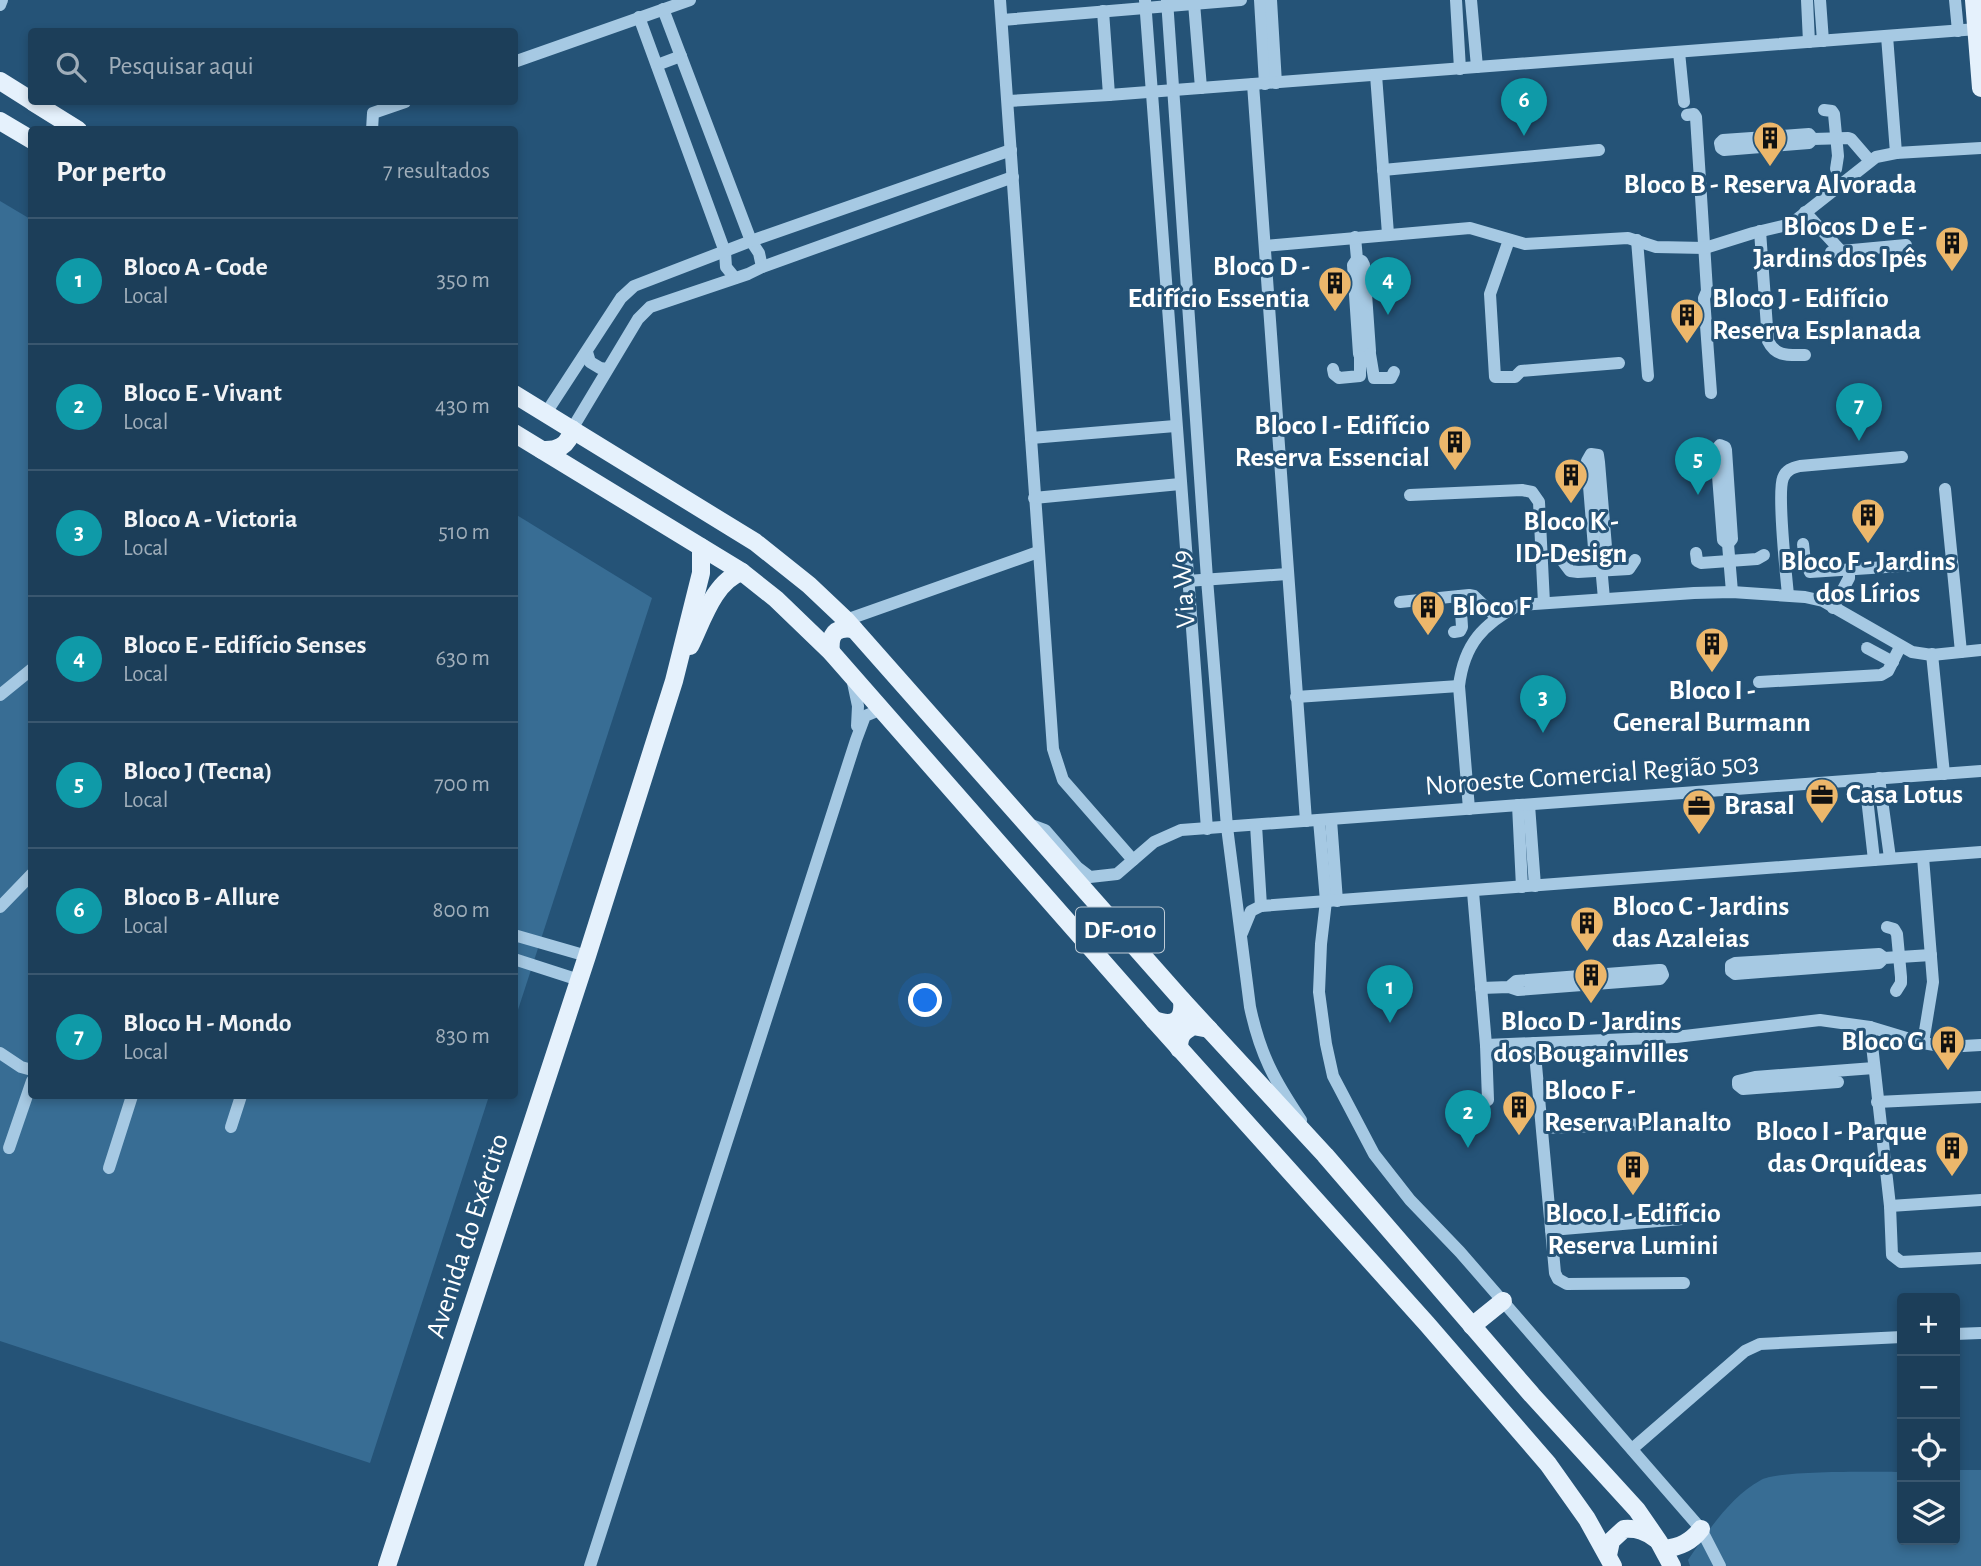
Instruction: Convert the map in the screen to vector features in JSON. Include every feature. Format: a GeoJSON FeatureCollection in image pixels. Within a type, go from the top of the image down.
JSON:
{"type":"FeatureCollection","features":[{"type":"Feature","properties":{"kind":"main road"},"geometry":{"type":"LineString","coordinates":[[1974,0],[1981,88]]}},
{"type":"Feature","properties":{"kind":"main road"},"geometry":{"type":"LineString","coordinates":[[0,81],[28,98]]}},
{"type":"Feature","properties":{"kind":"main road"},"geometry":{"type":"LineString","coordinates":[[38,105],[72,126]]}},
{"type":"Feature","properties":{"kind":"main road"},"geometry":{"type":"LineString","coordinates":[[0,121],[28,138]]}},
{"type":"Feature","properties":{"kind":"main road","name":"DF-010"},"geometry":{"type":"LineString","coordinates":[[518,396],[755,542],[809,585],[850,625],[1182,1000],[1325,1155],[1532,1395],[1637,1510],[1672,1566]]}},
{"type":"Feature","properties":{"kind":"main road"},"geometry":{"type":"LineString","coordinates":[[542,450],[560,448],[569,440],[572,429]]}},
{"type":"Feature","properties":{"kind":"main road","name":"DF-010"},"geometry":{"type":"LineString","coordinates":[[518,435],[742,572],[776,599],[831,652],[1548,1464],[1611,1560]]}},
{"type":"Feature","properties":{"kind":"main road"},"geometry":{"type":"LineString","coordinates":[[574,468],[572,458],[575,449],[580,443],[592,442]]}},
{"type":"Feature","properties":{"kind":"main road","name":"Avenida do Exército"},"geometry":{"type":"LineString","coordinates":[[387,1566],[674,681],[701,573],[701,547]]}},
{"type":"Feature","properties":{"kind":"main road","name":"Avenida do Exército"},"geometry":{"type":"LineString","coordinates":[[674,681],[718,592],[732,575],[742,572]]}},
{"type":"Feature","properties":{"kind":"main road"},"geometry":{"type":"LineString","coordinates":[[831,652],[829,641],[833,634],[850,625]]}},
{"type":"Feature","properties":{"kind":"main road"},"geometry":{"type":"LineString","coordinates":[[1154,1020],[1171,1023],[1178,1020],[1183,1012],[1182,1000]]}},
{"type":"Feature","properties":{"kind":"main road"},"geometry":{"type":"LineString","coordinates":[[1180,1049],[1179,1038],[1183,1031],[1193,1026],[1209,1029]]}},
{"type":"Feature","properties":{"kind":"main road"},"geometry":{"type":"LineString","coordinates":[[1472,1326],[1503,1301]]}},
{"type":"Feature","properties":{"kind":"main road"},"geometry":{"type":"LineString","coordinates":[[1505,1415],[1520,1418],[1530,1413],[1533,1406],[1532,1395]]}},
{"type":"Feature","properties":{"kind":"main road"},"geometry":{"type":"LineString","coordinates":[[1611,1560],[1611,1541],[1624,1529],[1648,1533],[1661,1545],[1683,1544],[1694,1538],[1701,1529]]}},
{"type":"Feature","properties":{"kind":"street"},"geometry":{"type":"LineString","coordinates":[[518,61],[690,0]]}},
{"type":"Feature","properties":{"kind":"street"},"geometry":{"type":"LineString","coordinates":[[1000,0],[1034,498],[1056,764],[1063,780],[1133,860]]}},
{"type":"Feature","properties":{"kind":"street"},"geometry":{"type":"LineString","coordinates":[[1002,20],[1102,11],[1145,4],[1241,0]]}},
{"type":"Feature","properties":{"kind":"street"},"geometry":{"type":"LineString","coordinates":[[1260,0],[1265,84],[1265,246],[1287,574],[1296,697],[1332,901],[1321,944],[1319,992],[1333,1076],[1374,1154],[1410,1199],[1503,1301],[1701,1529],[1720,1566]]}},
{"type":"Feature","properties":{"kind":"street"},"geometry":{"type":"LineString","coordinates":[[1265,84],[1271,0]]}},
{"type":"Feature","properties":{"kind":"street"},"geometry":{"type":"LineString","coordinates":[[1456,0],[1460,69]]}},
{"type":"Feature","properties":{"kind":"street"},"geometry":{"type":"LineString","coordinates":[[1471,0],[1477,67]]}},
{"type":"Feature","properties":{"kind":"street"},"geometry":{"type":"LineString","coordinates":[[1807,0],[1816,42]]}},
{"type":"Feature","properties":{"kind":"street"},"geometry":{"type":"LineString","coordinates":[[1816,42],[1820,0]]}},
{"type":"Feature","properties":{"kind":"street"},"geometry":{"type":"LineString","coordinates":[[1955,0],[1958,31]]}},
{"type":"Feature","properties":{"kind":"street","name":"Via W9"},"geometry":{"type":"LineString","coordinates":[[1168,3],[1207,579],[1227,827],[1240,936],[1250,1007],[1265,1061],[1281,1091],[1325,1155]]}},
{"type":"Feature","properties":{"kind":"street"},"geometry":{"type":"LineString","coordinates":[[1194,3],[1201,88]]}},
{"type":"Feature","properties":{"kind":"street","name":"Via W9"},"geometry":{"type":"LineString","coordinates":[[1145,4],[1207,828]]}},
{"type":"Feature","properties":{"kind":"street"},"geometry":{"type":"LineString","coordinates":[[663,9],[751,241],[759,253],[762,267]]}},
{"type":"Feature","properties":{"kind":"street"},"geometry":{"type":"LineString","coordinates":[[1102,11],[1109,95]]}},
{"type":"Feature","properties":{"kind":"street"},"geometry":{"type":"LineString","coordinates":[[639,17],[724,252],[726,267],[735,278]]}},
{"type":"Feature","properties":{"kind":"street"},"geometry":{"type":"LineString","coordinates":[[1008,101],[1265,84],[1976,29]]}},
{"type":"Feature","properties":{"kind":"street"},"geometry":{"type":"LineString","coordinates":[[1887,36],[1896,153]]}},
{"type":"Feature","properties":{"kind":"street"},"geometry":{"type":"LineString","coordinates":[[1679,52],[1685,108],[1696,117],[1711,393]]}},
{"type":"Feature","properties":{"kind":"street"},"geometry":{"type":"LineString","coordinates":[[657,65],[681,56]]}},
{"type":"Feature","properties":{"kind":"street"},"geometry":{"type":"LineString","coordinates":[[1376,75],[1388,234]]}},
{"type":"Feature","properties":{"kind":"street"},"geometry":{"type":"LineString","coordinates":[[372,126],[373,113],[396,105]]}},
{"type":"Feature","properties":{"kind":"street"},"geometry":{"type":"LineString","coordinates":[[1824,110],[1834,114],[1838,156],[1836,169]]}},
{"type":"Feature","properties":{"kind":"street"},"geometry":{"type":"LineString","coordinates":[[1813,139],[1809,134],[1723,140],[1720,143],[1724,150],[1809,143],[1813,139],[1851,139],[1870,161]]}},
{"type":"Feature","properties":{"kind":"street"},"geometry":{"type":"LineString","coordinates":[[1265,246],[1470,228],[1525,244],[1628,238],[1665,248],[1705,248],[1760,231],[1785,227],[1870,161],[1885,154],[1981,148]]}},
{"type":"Feature","properties":{"kind":"street"},"geometry":{"type":"LineString","coordinates":[[546,413],[627,290],[751,241],[1011,150]]}},
{"type":"Feature","properties":{"kind":"street"},"geometry":{"type":"LineString","coordinates":[[1383,170],[1600,150]]}},
{"type":"Feature","properties":{"kind":"street"},"geometry":{"type":"LineString","coordinates":[[938,176],[946,200]]}},
{"type":"Feature","properties":{"kind":"street"},"geometry":{"type":"LineString","coordinates":[[572,429],[638,319],[650,307],[1013,177]]}},
{"type":"Feature","properties":{"kind":"street"},"geometry":{"type":"LineString","coordinates":[[1805,212],[1836,251],[1906,245]]}},
{"type":"Feature","properties":{"kind":"street"},"geometry":{"type":"LineString","coordinates":[[1760,231],[1768,341],[1773,350],[1781,355],[1805,355]]}},
{"type":"Feature","properties":{"kind":"street"},"geometry":{"type":"LineString","coordinates":[[1355,237],[1357,259],[1353,265],[1365,355],[1374,378],[1391,378],[1394,372]]}},
{"type":"Feature","properties":{"kind":"street"},"geometry":{"type":"LineString","coordinates":[[1509,240],[1490,294],[1495,377],[1513,377],[1521,371],[1619,363]]}},
{"type":"Feature","properties":{"kind":"street"},"geometry":{"type":"LineString","coordinates":[[1637,240],[1648,376]]}},
{"type":"Feature","properties":{"kind":"street"},"geometry":{"type":"LineString","coordinates":[[587,352],[590,362],[607,369]]}},
{"type":"Feature","properties":{"kind":"street"},"geometry":{"type":"LineString","coordinates":[[1333,369],[1339,378],[1360,376],[1365,355]]}},
{"type":"Feature","properties":{"kind":"street"},"geometry":{"type":"LineString","coordinates":[[1031,438],[1175,426]]}},
{"type":"Feature","properties":{"kind":"street"},"geometry":{"type":"LineString","coordinates":[[1728,544],[1732,539],[1726,447],[1720,445],[1716,450],[1723,540],[1728,544],[1732,592]]}},
{"type":"Feature","properties":{"kind":"street"},"geometry":{"type":"LineString","coordinates":[[1600,554],[1594,548],[1587,461],[1591,454],[1598,455],[1599,462],[1605,547],[1600,554],[1604,599]]}},
{"type":"Feature","properties":{"kind":"street"},"geometry":{"type":"LineString","coordinates":[[1787,595],[1781,497],[1782,479],[1789,470],[1800,466],[1902,457]]}},
{"type":"Feature","properties":{"kind":"street"},"geometry":{"type":"LineString","coordinates":[[1034,498],[1180,484]]}},
{"type":"Feature","properties":{"kind":"street"},"geometry":{"type":"LineString","coordinates":[[1945,489],[1961,652]]}},
{"type":"Feature","properties":{"kind":"street"},"geometry":{"type":"LineString","coordinates":[[1410,495],[1522,490],[1532,492],[1539,502],[1544,603]]}},
{"type":"Feature","properties":{"kind":"street"},"geometry":{"type":"LineString","coordinates":[[1182,509],[1194,504],[1202,507]]}},
{"type":"Feature","properties":{"kind":"street"},"geometry":{"type":"LineString","coordinates":[[1803,544],[1805,562],[1810,572],[1932,564]]}},
{"type":"Feature","properties":{"kind":"street"},"geometry":{"type":"LineString","coordinates":[[850,625],[1038,552]]}},
{"type":"Feature","properties":{"kind":"street"},"geometry":{"type":"LineString","coordinates":[[1696,553],[1698,562],[1757,559],[1764,555]]}},
{"type":"Feature","properties":{"kind":"street"},"geometry":{"type":"LineString","coordinates":[[1564,563],[1570,571],[1629,569],[1635,560]]}},
{"type":"Feature","properties":{"kind":"street"},"geometry":{"type":"LineString","coordinates":[[1833,608],[1849,578],[1849,570]]}},
{"type":"Feature","properties":{"kind":"street"},"geometry":{"type":"LineString","coordinates":[[1187,581],[1287,574]]}},
{"type":"Feature","properties":{"kind":"street"},"geometry":{"type":"LineString","coordinates":[[1469,809],[1459,685],[1461,666],[1467,650],[1496,617],[1520,605],[1732,592],[1787,595],[1823,601],[1912,652],[1933,654],[1981,650]]}},
{"type":"Feature","properties":{"kind":"street"},"geometry":{"type":"LineString","coordinates":[[1454,632],[1460,631],[1462,627],[1460,596]]}},
{"type":"Feature","properties":{"kind":"street"},"geometry":{"type":"LineString","coordinates":[[1400,602],[1474,596],[1496,617]]}},
{"type":"Feature","properties":{"kind":"street"},"geometry":{"type":"LineString","coordinates":[[1191,625],[1204,630],[1211,627]]}},
{"type":"Feature","properties":{"kind":"street"},"geometry":{"type":"LineString","coordinates":[[1759,682],[1881,675],[1888,671],[1900,647]]}},
{"type":"Feature","properties":{"kind":"street"},"geometry":{"type":"LineString","coordinates":[[1867,648],[1893,662]]}},
{"type":"Feature","properties":{"kind":"street"},"geometry":{"type":"LineString","coordinates":[[1933,654],[1944,774]]}},
{"type":"Feature","properties":{"kind":"street"},"geometry":{"type":"LineString","coordinates":[[0,695],[28,672]]}},
{"type":"Feature","properties":{"kind":"street"},"geometry":{"type":"LineString","coordinates":[[851,676],[858,706],[856,740]]}},
{"type":"Feature","properties":{"kind":"street"},"geometry":{"type":"LineString","coordinates":[[1296,697],[1459,685]]}},
{"type":"Feature","properties":{"kind":"street"},"geometry":{"type":"LineString","coordinates":[[590,1566],[856,740],[865,716],[877,711],[884,714]]}},
{"type":"Feature","properties":{"kind":"street","name":"Noroeste Comercial Região 503"},"geometry":{"type":"LineString","coordinates":[[1026,823],[1045,830],[1077,867],[1090,877],[1117,874],[1154,842],[1181,830],[1981,771]]}},
{"type":"Feature","properties":{"kind":"street"},"geometry":{"type":"LineString","coordinates":[[1880,778],[1890,858]]}},
{"type":"Feature","properties":{"kind":"street"},"geometry":{"type":"LineString","coordinates":[[1865,780],[1874,860]]}},
{"type":"Feature","properties":{"kind":"street"},"geometry":{"type":"LineString","coordinates":[[1523,805],[1529,886]]}},
{"type":"Feature","properties":{"kind":"street"},"geometry":{"type":"LineString","coordinates":[[1256,825],[1261,906]]}},
{"type":"Feature","properties":{"kind":"street"},"geometry":{"type":"LineString","coordinates":[[1240,936],[1251,911],[1261,906],[1981,852]]}},
{"type":"Feature","properties":{"kind":"street"},"geometry":{"type":"LineString","coordinates":[[1923,857],[1933,993],[1923,1043]]}},
{"type":"Feature","properties":{"kind":"street"},"geometry":{"type":"LineString","coordinates":[[0,907],[28,878]]}},
{"type":"Feature","properties":{"kind":"street"},"geometry":{"type":"LineString","coordinates":[[1473,892],[1488,1100]]}},
{"type":"Feature","properties":{"kind":"street"},"geometry":{"type":"LineString","coordinates":[[1887,927],[1894,929],[1897,934],[1900,983],[1896,991]]}},
{"type":"Feature","properties":{"kind":"street"},"geometry":{"type":"LineString","coordinates":[[518,936],[587,956]]}},
{"type":"Feature","properties":{"kind":"street"},"geometry":{"type":"LineString","coordinates":[[1884,958],[1879,954],[1735,963],[1731,965],[1731,971],[1735,974],[1879,963],[1884,958],[1931,955]]}},
{"type":"Feature","properties":{"kind":"street"},"geometry":{"type":"LineString","coordinates":[[518,960],[579,980]]}},
{"type":"Feature","properties":{"kind":"street"},"geometry":{"type":"LineString","coordinates":[[1481,988],[1509,987],[1518,990],[1660,979],[1663,972],[1659,970],[1520,980],[1509,987]]}},
{"type":"Feature","properties":{"kind":"street"},"geometry":{"type":"LineString","coordinates":[[1486,1045],[1676,1037],[1820,1020],[1870,1027],[1946,1047],[1981,1045]]}},
{"type":"Feature","properties":{"kind":"street"},"geometry":{"type":"LineString","coordinates":[[1870,1027],[1890,1206],[1892,1255],[1901,1262],[1981,1258]]}},
{"type":"Feature","properties":{"kind":"street"},"geometry":{"type":"LineString","coordinates":[[1534,1043],[1555,1273],[1558,1279],[1567,1284],[1684,1283]]}},
{"type":"Feature","properties":{"kind":"street"},"geometry":{"type":"LineString","coordinates":[[0,1054],[28,1068]]}},
{"type":"Feature","properties":{"kind":"street"},"geometry":{"type":"LineString","coordinates":[[1838,1082],[1743,1089],[1738,1086],[1738,1081],[1745,1078],[1874,1068]]}},
{"type":"Feature","properties":{"kind":"street"},"geometry":{"type":"LineString","coordinates":[[9,1148],[28,1093]]}},
{"type":"Feature","properties":{"kind":"street"},"geometry":{"type":"LineString","coordinates":[[1877,1102],[1981,1097]]}},
{"type":"Feature","properties":{"kind":"street"},"geometry":{"type":"LineString","coordinates":[[109,1168],[131,1099]]}},
{"type":"Feature","properties":{"kind":"street"},"geometry":{"type":"LineString","coordinates":[[231,1127],[240,1099]]}},
{"type":"Feature","properties":{"kind":"street"},"geometry":{"type":"LineString","coordinates":[[1542,1128],[1676,1123]]}},
{"type":"Feature","properties":{"kind":"street"},"geometry":{"type":"LineString","coordinates":[[1890,1206],[1981,1200]]}},
{"type":"Feature","properties":{"kind":"street"},"geometry":{"type":"LineString","coordinates":[[1551,1230],[1682,1219]]}},
{"type":"Feature","properties":{"kind":"street"},"geometry":{"type":"LineString","coordinates":[[1960,1334],[1981,1333]]}},
{"type":"Feature","properties":{"kind":"street"},"geometry":{"type":"LineString","coordinates":[[1632,1449],[1745,1351],[1760,1344],[1897,1337]]}},
{"type":"Feature","properties":{"kind":"shaded area"},"geometry":{"type":"Polygon","coordinates":[[[0,201],[28,218],[28,1099],[488,1099],[370,1463],[0,1341],[0,201]]]}},
{"type":"Feature","properties":{"kind":"shaded area"},"geometry":{"type":"Polygon","coordinates":[[[518,516],[652,598],[518,1010],[518,516]]]}},
{"type":"Feature","properties":{"kind":"shaded area"},"geometry":{"type":"Polygon","coordinates":[[[1960,1470],[1981,1470],[1981,1566],[1690,1566],[1688,1560],[1720,1515],[1750,1487],[1771,1477],[1828,1472],[1897,1472],[1897,1545],[1960,1545],[1960,1470]]]}},
{"type":"Feature","properties":{"kind":"place","name":"Bloco B - Allure"},"geometry":{"type":"Point","coordinates":[1524,136]}},
{"type":"Feature","properties":{"kind":"place","name":"Bloco B - Reserva Alvorada"},"geometry":{"type":"Point","coordinates":[1770,168]}},
{"type":"Feature","properties":{"kind":"place","name":"Blocos D e E - Jardins dos Ipês"},"geometry":{"type":"Point","coordinates":[1952,273]}},
{"type":"Feature","properties":{"kind":"place","name":"Bloco D - Edifício Essentia"},"geometry":{"type":"Point","coordinates":[1335,313]}},
{"type":"Feature","properties":{"kind":"place","name":"Bloco E - Edifício Senses"},"geometry":{"type":"Point","coordinates":[1388,315]}},
{"type":"Feature","properties":{"kind":"place","name":"Bloco J - Edifício Reserva Esplanada"},"geometry":{"type":"Point","coordinates":[1687,345]}},
{"type":"Feature","properties":{"kind":"place","name":"Bloco H - Mondo"},"geometry":{"type":"Point","coordinates":[1859,441]}},
{"type":"Feature","properties":{"kind":"place","name":"Bloco I - Edifício Reserva Essencial"},"geometry":{"type":"Point","coordinates":[1455,472]}},
{"type":"Feature","properties":{"kind":"place","name":"Bloco J (Tecna)"},"geometry":{"type":"Point","coordinates":[1698,495]}},
{"type":"Feature","properties":{"kind":"place","name":"Bloco K - ID-Design"},"geometry":{"type":"Point","coordinates":[1571,505]}},
{"type":"Feature","properties":{"kind":"place","name":"Bloco F - Jardins dos Lírios"},"geometry":{"type":"Point","coordinates":[1868,545]}},
{"type":"Feature","properties":{"kind":"place","name":"Bloco F"},"geometry":{"type":"Point","coordinates":[1428,637]}},
{"type":"Feature","properties":{"kind":"place","name":"Bloco I - General Burmann"},"geometry":{"type":"Point","coordinates":[1712,674]}},
{"type":"Feature","properties":{"kind":"place","name":"Bloco A - Victoria"},"geometry":{"type":"Point","coordinates":[1543,733]}},
{"type":"Feature","properties":{"kind":"place","name":"Casa Lotus"},"geometry":{"type":"Point","coordinates":[1822,825]}},
{"type":"Feature","properties":{"kind":"place","name":"Brasal"},"geometry":{"type":"Point","coordinates":[1699,836]}},
{"type":"Feature","properties":{"kind":"place","name":"Bloco C - Jardins das Azaleias"},"geometry":{"type":"Point","coordinates":[1587,953]}},
{"type":"Feature","properties":{"kind":"place","name":"Bloco D - Jardins dos Bougainvilles"},"geometry":{"type":"Point","coordinates":[1591,1005]}},
{"type":"Feature","properties":{"kind":"place","name":"Bloco A - Code"},"geometry":{"type":"Point","coordinates":[1390,1023]}},
{"type":"Feature","properties":{"kind":"place","name":"Bloco G"},"geometry":{"type":"Point","coordinates":[1948,1072]}},
{"type":"Feature","properties":{"kind":"place","name":"Bloco F - Reserva Planalto"},"geometry":{"type":"Point","coordinates":[1519,1137]}},
{"type":"Feature","properties":{"kind":"place","name":"Bloco E - Vivant"},"geometry":{"type":"Point","coordinates":[1468,1148]}},
{"type":"Feature","properties":{"kind":"place","name":"Bloco I - Parque das Orquídeas"},"geometry":{"type":"Point","coordinates":[1952,1178]}},
{"type":"Feature","properties":{"kind":"place","name":"Bloco I - Edifício Reserva Lumini"},"geometry":{"type":"Point","coordinates":[1633,1197]}}]}
